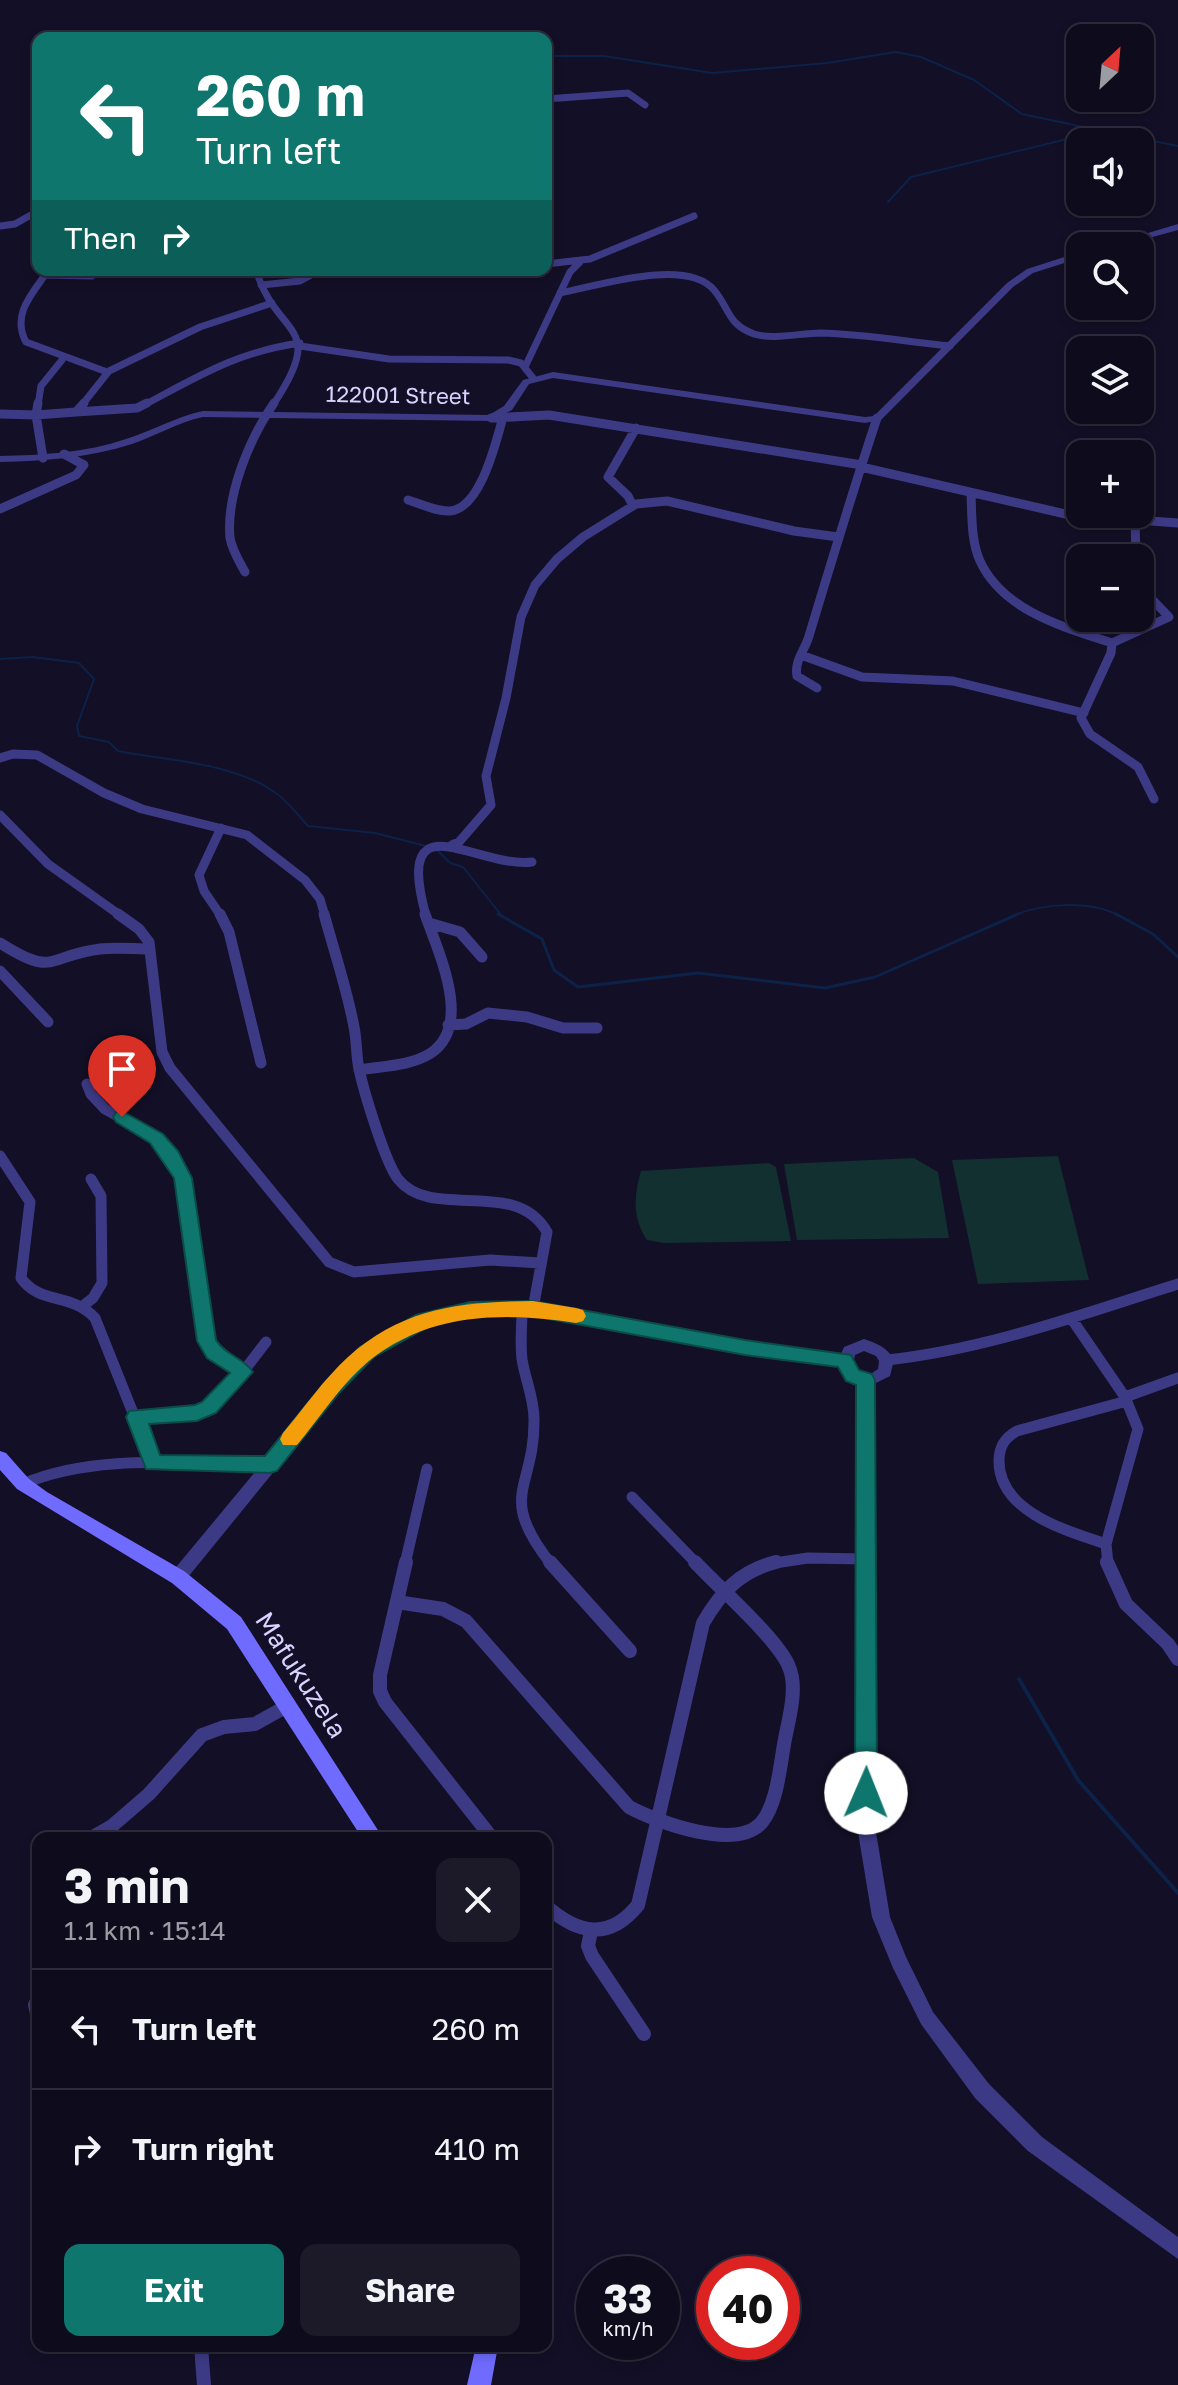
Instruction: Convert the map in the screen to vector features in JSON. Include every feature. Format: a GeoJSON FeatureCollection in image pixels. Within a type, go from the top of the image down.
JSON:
{"type":"FeatureCollection","features":[{"type":"Feature","properties":{"kind":"main road","name":"Mafukuzela"},"geometry":{"type":"LineString","coordinates":[[0,1458],[23,1484],[178,1577],[234,1623],[369,1832]]}},
{"type":"Feature","properties":{"kind":"main road"},"geometry":{"type":"LineString","coordinates":[[479,2385],[486,2352]]}},
{"type":"Feature","properties":{"kind":"street"},"geometry":{"type":"LineString","coordinates":[[552,99],[628,93],[645,105]]}},
{"type":"Feature","properties":{"kind":"street"},"geometry":{"type":"LineString","coordinates":[[0,226],[15,224],[32,214]]}},
{"type":"Feature","properties":{"kind":"street"},"geometry":{"type":"LineString","coordinates":[[552,264],[580,262],[633,244],[694,216]]}},
{"type":"Feature","properties":{"kind":"street"},"geometry":{"type":"LineString","coordinates":[[1154,234],[1178,227]]}},
{"type":"Feature","properties":{"kind":"street"},"geometry":{"type":"LineString","coordinates":[[817,688],[797,676],[795,667],[816,616],[877,418],[1024,274],[1066,260]]}},
{"type":"Feature","properties":{"kind":"street"},"geometry":{"type":"LineString","coordinates":[[525,367],[571,269],[580,262]]}},
{"type":"Feature","properties":{"kind":"street"},"geometry":{"type":"LineString","coordinates":[[560,293],[652,275],[678,274],[699,279],[713,289],[733,323],[757,335],[823,333],[950,346]]}},
{"type":"Feature","properties":{"kind":"street"},"geometry":{"type":"LineString","coordinates":[[44,276],[20,315],[24,340],[62,360],[107,372]]}},
{"type":"Feature","properties":{"kind":"street"},"geometry":{"type":"LineString","coordinates":[[245,572],[233,551],[230,520],[241,477],[265,415],[279,398],[296,363],[300,344],[258,276]]}},
{"type":"Feature","properties":{"kind":"street"},"geometry":{"type":"LineString","coordinates":[[261,285],[269,282],[301,283],[310,276]]}},
{"type":"Feature","properties":{"kind":"street"},"geometry":{"type":"LineString","coordinates":[[76,412],[107,372],[200,327],[272,303]]}},
{"type":"Feature","properties":{"kind":"street"},"geometry":{"type":"LineString","coordinates":[[0,414],[36,415],[137,408],[236,357],[263,348],[300,344],[378,359],[516,362],[525,367],[533,378],[570,376],[847,420],[877,418]]}},
{"type":"Feature","properties":{"kind":"street"},"geometry":{"type":"LineString","coordinates":[[43,458],[36,415],[41,386],[62,360]]}},
{"type":"Feature","properties":{"kind":"street","name":"122001 Street"},"geometry":{"type":"LineString","coordinates":[[0,459],[43,458],[124,444],[192,415],[491,418],[508,408],[523,385],[533,378]]}},
{"type":"Feature","properties":{"kind":"street"},"geometry":{"type":"LineString","coordinates":[[491,418],[549,415],[636,428],[861,466],[1066,514]]}},
{"type":"Feature","properties":{"kind":"street"},"geometry":{"type":"LineString","coordinates":[[408,500],[450,511],[466,504],[483,479],[503,417]]}},
{"type":"Feature","properties":{"kind":"street"},"geometry":{"type":"LineString","coordinates":[[633,506],[628,496],[608,477],[636,428]]}},
{"type":"Feature","properties":{"kind":"street"},"geometry":{"type":"LineString","coordinates":[[0,509],[76,475],[84,465],[64,454]]}},
{"type":"Feature","properties":{"kind":"street"},"geometry":{"type":"LineString","coordinates":[[971,494],[978,558],[992,583],[1034,614],[1112,643],[1136,632]]}},
{"type":"Feature","properties":{"kind":"street"},"geometry":{"type":"LineString","coordinates":[[359,1070],[424,1057],[440,1045],[448,1025],[452,1009],[450,988],[429,923],[416,867],[420,857],[430,848],[459,842],[491,805],[486,776],[506,698],[521,617],[535,585],[557,559],[583,537],[633,506],[667,501],[794,531],[838,537]]}},
{"type":"Feature","properties":{"kind":"street"},"geometry":{"type":"LineString","coordinates":[[1154,521],[1178,523]]}},
{"type":"Feature","properties":{"kind":"street"},"geometry":{"type":"LineString","coordinates":[[1154,603],[1169,617],[1154,624]]}},
{"type":"Feature","properties":{"kind":"street"},"geometry":{"type":"LineString","coordinates":[[1112,643],[1111,653],[1081,718],[1090,734],[1138,767],[1154,799]]}},
{"type":"Feature","properties":{"kind":"street"},"geometry":{"type":"LineString","coordinates":[[801,655],[862,677],[953,681],[1084,713]]}},
{"type":"Feature","properties":{"kind":"street"},"geometry":{"type":"LineString","coordinates":[[0,745],[13,754]]}},
{"type":"Feature","properties":{"kind":"street"},"geometry":{"type":"LineString","coordinates":[[0,758],[13,754],[37,755],[104,793],[142,809],[257,840],[305,880],[320,899],[354,1026],[359,1070],[389,1161],[399,1180],[430,1197],[495,1201],[516,1207],[539,1218],[547,1232],[528,1309],[522,1359],[534,1408],[534,1427],[520,1508],[523,1521],[541,1550],[630,1651]]}},
{"type":"Feature","properties":{"kind":"street"},"geometry":{"type":"LineString","coordinates":[[0,815],[60,874],[134,923],[150,949],[162,1052],[170,1068],[329,1262],[354,1272],[490,1260],[540,1263]]}},
{"type":"Feature","properties":{"kind":"street"},"geometry":{"type":"LineString","coordinates":[[221,828],[197,872],[197,882],[221,914],[229,932],[261,1063]]}},
{"type":"Feature","properties":{"kind":"street"},"geometry":{"type":"LineString","coordinates":[[452,845],[500,862],[532,862]]}},
{"type":"Feature","properties":{"kind":"street"},"geometry":{"type":"LineString","coordinates":[[429,923],[462,931],[482,957]]}},
{"type":"Feature","properties":{"kind":"street"},"geometry":{"type":"LineString","coordinates":[[0,943],[22,957],[43,965],[99,949],[150,949]]}},
{"type":"Feature","properties":{"kind":"street"},"geometry":{"type":"LineString","coordinates":[[0,971],[48,1022]]}},
{"type":"Feature","properties":{"kind":"street"},"geometry":{"type":"LineString","coordinates":[[448,1025],[466,1024],[488,1013],[527,1017],[559,1027],[597,1028]]}},
{"type":"Feature","properties":{"kind":"street"},"geometry":{"type":"LineString","coordinates":[[87,1084],[95,1103],[156,1138],[183,1178],[206,1341],[214,1353],[243,1372]]}},
{"type":"Feature","properties":{"kind":"street"},"geometry":{"type":"LineString","coordinates":[[0,1156],[30,1202],[31,1218],[21,1278],[25,1287],[35,1294],[68,1298],[84,1305],[95,1318],[153,1463]]}},
{"type":"Feature","properties":{"kind":"street"},"geometry":{"type":"LineString","coordinates":[[84,1305],[102,1283],[101,1196],[91,1179]]}},
{"type":"Feature","properties":{"kind":"street"},"geometry":{"type":"LineString","coordinates":[[887,1360],[936,1357],[1178,1284]]}},
{"type":"Feature","properties":{"kind":"street"},"geometry":{"type":"LineString","coordinates":[[178,1577],[353,1364],[382,1342],[423,1321],[470,1309],[528,1309],[745,1348],[844,1360]]}},
{"type":"Feature","properties":{"kind":"street"},"geometry":{"type":"LineString","coordinates":[[1071,1318],[1126,1399],[1136,1422],[1137,1438],[1106,1544],[1105,1559],[1126,1604],[1168,1644],[1178,1659]]}},
{"type":"Feature","properties":{"kind":"street"},"geometry":{"type":"LineString","coordinates":[[136,1417],[197,1413],[209,1407],[243,1372],[266,1342]]}},
{"type":"Feature","properties":{"kind":"street"},"geometry":{"type":"LineString","coordinates":[[864,1345],[881,1352],[887,1360],[885,1372],[880,1377],[865,1380],[853,1376],[844,1360],[849,1351],[864,1345]]}},
{"type":"Feature","properties":{"kind":"street"},"geometry":{"type":"LineString","coordinates":[[1106,1544],[1059,1529],[1006,1489],[998,1475],[1003,1441],[1015,1432],[1126,1399],[1178,1378]]}},
{"type":"Feature","properties":{"kind":"street"},"geometry":{"type":"LineString","coordinates":[[865,1380],[868,1688],[865,1820],[881,1917],[927,2018],[952,2054],[1007,2119],[1046,2152],[1178,2249]]}},
{"type":"Feature","properties":{"kind":"street"},"geometry":{"type":"LineString","coordinates":[[23,1484],[74,1466],[153,1463],[270,1465]]}},
{"type":"Feature","properties":{"kind":"street"},"geometry":{"type":"LineString","coordinates":[[427,1469],[380,1675],[380,1691],[385,1702],[487,1832]]}},
{"type":"Feature","properties":{"kind":"street"},"geometry":{"type":"LineString","coordinates":[[397,1602],[443,1609],[466,1621],[629,1807],[641,1815],[734,1836],[759,1825],[770,1804],[791,1697],[791,1671],[780,1651],[632,1497]]}},
{"type":"Feature","properties":{"kind":"street"},"geometry":{"type":"LineString","coordinates":[[552,1912],[560,1920],[591,1931],[610,1930],[633,1914],[638,1905],[703,1623],[722,1591],[747,1573],[787,1560],[822,1556],[865,1559]]}},
{"type":"Feature","properties":{"kind":"street"},"geometry":{"type":"LineString","coordinates":[[102,1832],[149,1794],[202,1735],[224,1727],[255,1724],[289,1705]]}},
{"type":"Feature","properties":{"kind":"street"},"geometry":{"type":"LineString","coordinates":[[591,1931],[588,1946],[592,1956],[644,2034]]}},
{"type":"Feature","properties":{"kind":"street"},"geometry":{"type":"LineString","coordinates":[[201,2352],[204,2385]]}},
{"type":"Feature","properties":{"kind":"green space"},"geometry":{"type":"Polygon","coordinates":[[[1058,1156],[1089,1280],[978,1284],[952,1160],[1058,1156]]]}},
{"type":"Feature","properties":{"kind":"green space"},"geometry":{"type":"Polygon","coordinates":[[[914,1158],[938,1172],[949,1238],[797,1240],[784,1164],[914,1158]]]}},
{"type":"Feature","properties":{"kind":"green space"},"geometry":{"type":"Polygon","coordinates":[[[769,1163],[776,1167],[791,1241],[663,1243],[647,1240],[642,1232],[636,1206],[641,1171],[769,1163]]]}},
{"type":"Feature","properties":{"kind":"waterway"},"geometry":{"type":"LineString","coordinates":[[552,56],[604,56],[712,73],[827,63],[896,52],[921,57],[974,80],[1022,114],[1088,128]]}},
{"type":"Feature","properties":{"kind":"waterway"},"geometry":{"type":"LineString","coordinates":[[888,202],[911,177],[1066,139]]}},
{"type":"Feature","properties":{"kind":"waterway"},"geometry":{"type":"LineString","coordinates":[[1154,141],[1178,146]]}},
{"type":"Feature","properties":{"kind":"waterway"},"geometry":{"type":"LineString","coordinates":[[0,659],[33,657],[79,663],[94,679],[77,726],[79,736],[109,742],[118,751],[218,768],[256,781],[292,807],[308,826],[375,833],[426,846]]}},
{"type":"Feature","properties":{"kind":"waterway"},"geometry":{"type":"LineString","coordinates":[[438,851],[450,863],[463,867],[502,916]]}},
{"type":"Feature","properties":{"kind":"waterway"},"geometry":{"type":"LineString","coordinates":[[1015,915],[1038,908],[1066,905],[1095,907],[1119,915]]}},
{"type":"Feature","properties":{"kind":"waterway"},"geometry":{"type":"LineString","coordinates":[[498,914],[542,939],[554,970],[578,987],[698,973],[825,988],[875,977],[1015,915]]}},
{"type":"Feature","properties":{"kind":"waterway"},"geometry":{"type":"LineString","coordinates":[[1119,915],[1153,934],[1178,957]]}},
{"type":"Feature","properties":{"kind":"waterway"},"geometry":{"type":"LineString","coordinates":[[1019,1679],[1078,1780],[1178,1893]]}},
{"type":"Feature","properties":{"kind":"slow traffic"},"geometry":{"type":"LineString","coordinates":[[290,1439],[353,1364],[402,1330],[445,1314],[470,1309],[533,1309],[576,1316]]}},
{"type":"Feature","properties":{"kind":"route"},"geometry":{"type":"LineString","coordinates":[[122,1117],[156,1138],[183,1178],[206,1341],[214,1353],[243,1372],[209,1407],[197,1413],[136,1417],[153,1463],[270,1465],[332,1388],[367,1352],[423,1321],[470,1309],[533,1309],[607,1320],[745,1348],[844,1360],[853,1376],[865,1380],[866,1793]]}}]}
